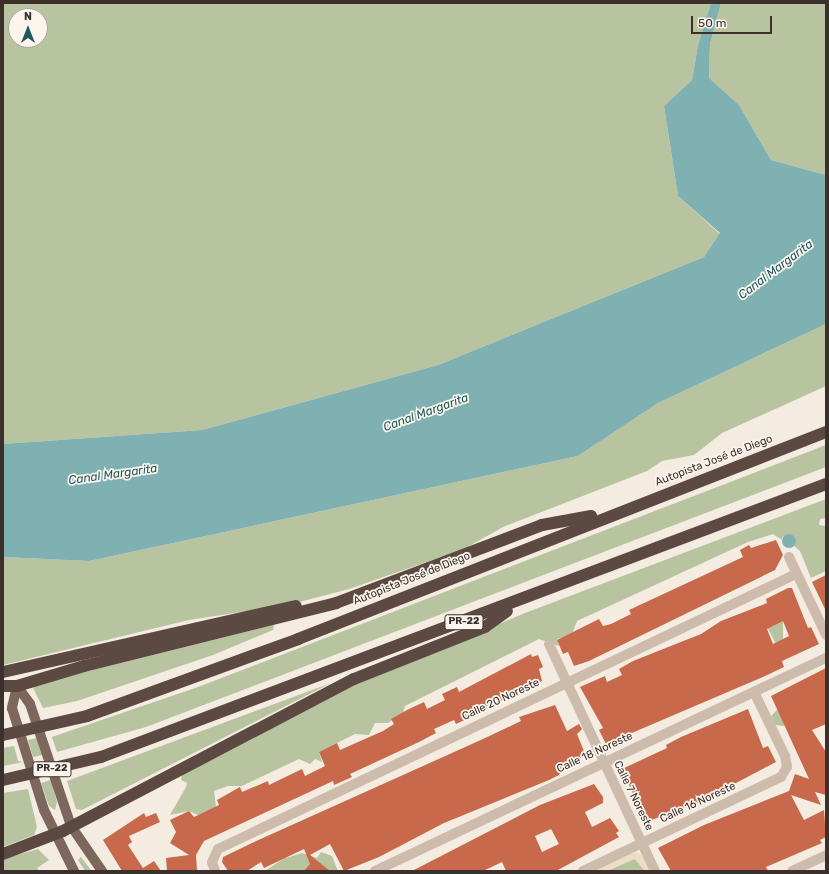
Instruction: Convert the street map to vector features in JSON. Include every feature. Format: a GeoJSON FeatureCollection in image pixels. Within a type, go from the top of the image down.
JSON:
{"type":"FeatureCollection","features":[{"type":"Feature","properties":{"kind":"highway","name":"Autopista José de Diego"},"geometry":{"type":"LineString","coordinates":[[3,735],[87,716],[298,639],[618,511],[826,432]]}},
{"type":"Feature","properties":{"kind":"highway","name":"PR-22"},"geometry":{"type":"LineString","coordinates":[[3,780],[101,757],[520,602],[826,484]]}},
{"type":"Feature","properties":{"kind":"highway"},"geometry":{"type":"LineString","coordinates":[[3,686],[18,686],[84,666],[277,619],[366,592],[542,525],[618,511]]}},
{"type":"Feature","properties":{"kind":"highway"},"geometry":{"type":"LineString","coordinates":[[3,672],[366,592]]}},
{"type":"Feature","properties":{"kind":"highway"},"geometry":{"type":"LineString","coordinates":[[3,854],[53,835],[354,679],[485,627],[520,602]]}},
{"type":"Feature","properties":{"kind":"main road"},"geometry":{"type":"LineString","coordinates":[[18,686],[30,704],[71,826],[102,871]]}},
{"type":"Feature","properties":{"kind":"main road"},"geometry":{"type":"LineString","coordinates":[[18,686],[12,708],[53,835],[74,871]]}},
{"type":"Feature","properties":{"kind":"street"},"geometry":{"type":"LineString","coordinates":[[789,557],[826,635]]}},
{"type":"Feature","properties":{"kind":"street","name":"Calle 20 Noreste"},"geometry":{"type":"LineString","coordinates":[[214,871],[212,862],[218,849],[566,682],[796,574]]}},
{"type":"Feature","properties":{"kind":"street","name":"Calle 7 Noreste"},"geometry":{"type":"LineString","coordinates":[[549,644],[655,871]]}},
{"type":"Feature","properties":{"kind":"street","name":"Calle 18 Noreste"},"geometry":{"type":"LineString","coordinates":[[375,871],[826,658]]}},
{"type":"Feature","properties":{"kind":"street","name":"Calle 16 Noreste"},"geometry":{"type":"LineString","coordinates":[[582,871],[781,777],[787,768],[785,756],[754,692]]}},
{"type":"Feature","properties":{"kind":"street"},"geometry":{"type":"LineString","coordinates":[[792,871],[826,855]]}},
{"type":"Feature","properties":{"kind":"green space"},"geometry":{"type":"Polygon","coordinates":[[[3,3],[711,3],[698,45],[692,80],[664,106],[678,196],[720,234],[704,257],[438,365],[202,430],[3,444],[3,3]]]}},
{"type":"Feature","properties":{"kind":"green space"},"geometry":{"type":"Polygon","coordinates":[[[721,3],[826,3],[826,175],[771,160],[739,105],[709,78],[710,44],[721,3]]]}},
{"type":"Feature","properties":{"kind":"green space"},"geometry":{"type":"Polygon","coordinates":[[[826,324],[826,386],[722,433],[694,455],[662,461],[647,471],[503,527],[464,549],[349,589],[288,605],[189,620],[3,665],[3,557],[89,561],[578,456],[658,403],[826,324]]]}},
{"type":"Feature","properties":{"kind":"green space"},"geometry":{"type":"Polygon","coordinates":[[[826,445],[826,467],[146,727],[57,752],[52,737],[198,687],[826,445]]]}},
{"type":"Feature","properties":{"kind":"green space"},"geometry":{"type":"Polygon","coordinates":[[[826,499],[826,518],[820,519],[819,525],[826,526],[826,571],[811,578],[800,551],[793,545],[795,537],[791,534],[782,537],[782,540],[773,534],[748,542],[577,621],[572,634],[557,639],[559,646],[539,639],[405,706],[403,713],[388,723],[375,723],[369,735],[355,734],[319,752],[322,762],[315,759],[310,764],[299,759],[242,786],[228,786],[214,791],[216,807],[198,815],[189,811],[170,815],[186,787],[187,783],[181,780],[183,770],[319,700],[525,613],[826,499]]]}},
{"type":"Feature","properties":{"kind":"green space"},"geometry":{"type":"Polygon","coordinates":[[[793,618],[783,622],[783,640],[776,644],[765,623],[793,618]]]}},
{"type":"Feature","properties":{"kind":"green space"},"geometry":{"type":"Polygon","coordinates":[[[274,624],[273,630],[213,655],[77,701],[43,708],[33,688],[39,683],[274,624]]]}},
{"type":"Feature","properties":{"kind":"green space"},"geometry":{"type":"Polygon","coordinates":[[[331,683],[82,810],[76,809],[67,781],[331,683]]]}},
{"type":"Feature","properties":{"kind":"green space"},"geometry":{"type":"Polygon","coordinates":[[[778,709],[785,725],[784,726],[775,725],[771,716],[778,709]]]}},
{"type":"Feature","properties":{"kind":"green space"},"geometry":{"type":"Polygon","coordinates":[[[37,738],[42,755],[33,757],[28,740],[37,738]]]}},
{"type":"Feature","properties":{"kind":"green space"},"geometry":{"type":"Polygon","coordinates":[[[14,746],[18,761],[23,762],[3,766],[3,748],[14,746]]]}},
{"type":"Feature","properties":{"kind":"green space"},"geometry":{"type":"Polygon","coordinates":[[[51,780],[57,802],[55,810],[49,806],[41,783],[51,780]]]}},
{"type":"Feature","properties":{"kind":"green space"},"geometry":{"type":"Polygon","coordinates":[[[28,789],[37,827],[34,835],[3,847],[3,793],[28,789]]]}},
{"type":"Feature","properties":{"kind":"green space"},"geometry":{"type":"Polygon","coordinates":[[[38,849],[49,860],[37,868],[39,871],[3,871],[3,859],[38,849]]]}},
{"type":"Feature","properties":{"kind":"green space"},"geometry":{"type":"Polygon","coordinates":[[[321,852],[332,856],[338,871],[265,871],[283,859],[284,853],[286,858],[302,853],[317,858],[321,852]]]}},
{"type":"Feature","properties":{"kind":"green space"},"geometry":{"type":"Polygon","coordinates":[[[81,857],[92,871],[85,871],[78,860],[81,857]]]}},
{"type":"Feature","properties":{"kind":"green space"},"geometry":{"type":"Polygon","coordinates":[[[632,859],[635,859],[645,871],[607,871],[632,859]]]}},
{"type":"Feature","properties":{"kind":"shaded area"},"geometry":{"type":"Polygon","coordinates":[[[636,852],[645,858],[652,871],[645,871],[635,859],[607,871],[592,871],[636,852]]]}},
{"type":"Feature","properties":{"kind":"water","name":"Canal Margarita"},"geometry":{"type":"Polygon","coordinates":[[[711,3],[721,3],[710,44],[709,78],[739,105],[771,160],[826,175],[826,324],[658,403],[578,456],[89,561],[3,557],[3,444],[202,430],[438,365],[704,257],[720,233],[678,196],[664,106],[692,80],[698,45],[711,3]]]}},
{"type":"Feature","properties":{"kind":"water"},"geometry":{"type":"Polygon","coordinates":[[[786,534],[792,534],[796,538],[796,544],[792,548],[786,548],[782,544],[782,538],[786,534]]]}},
{"type":"Feature","properties":{"kind":"building"},"geometry":{"type":"Polygon","coordinates":[[[776,540],[783,555],[775,570],[589,661],[574,666],[568,652],[563,654],[557,640],[599,619],[603,626],[611,624],[631,614],[629,610],[743,557],[740,550],[749,545],[751,548],[776,540]]]}},
{"type":"Feature","properties":{"kind":"building"},"geometry":{"type":"Polygon","coordinates":[[[826,575],[826,611],[812,582],[826,575]]]}},
{"type":"Feature","properties":{"kind":"building"},"geometry":{"type":"Polygon","coordinates":[[[788,588],[792,588],[808,628],[811,627],[819,644],[782,661],[784,667],[765,676],[606,744],[599,730],[603,728],[580,687],[605,676],[607,682],[622,675],[619,669],[633,661],[701,634],[721,621],[767,603],[766,599],[788,588]],[[783,621],[767,629],[773,644],[789,636],[783,621]]]}},
{"type":"Feature","properties":{"kind":"building"},"geometry":{"type":"Polygon","coordinates":[[[531,654],[532,657],[538,655],[543,667],[539,669],[542,681],[522,690],[523,693],[486,706],[488,709],[456,724],[454,720],[434,729],[436,733],[350,774],[352,777],[334,785],[333,781],[204,841],[196,855],[197,870],[167,871],[166,858],[189,855],[170,843],[176,832],[170,820],[189,811],[194,817],[219,805],[217,800],[240,787],[242,792],[268,781],[269,785],[302,769],[305,776],[325,766],[319,752],[337,743],[340,750],[383,731],[394,724],[391,719],[407,710],[424,702],[427,709],[445,700],[442,694],[457,687],[459,692],[531,654]]]}},
{"type":"Feature","properties":{"kind":"building"},"geometry":{"type":"Polygon","coordinates":[[[826,668],[826,724],[812,730],[826,752],[826,795],[815,792],[821,805],[791,795],[804,820],[824,810],[826,837],[820,840],[822,843],[766,867],[768,871],[671,871],[658,848],[704,825],[789,791],[795,774],[809,779],[771,696],[826,668]]]}},
{"type":"Feature","properties":{"kind":"building"},"geometry":{"type":"Polygon","coordinates":[[[555,705],[567,731],[579,724],[582,729],[577,734],[586,756],[562,768],[559,775],[549,780],[444,823],[379,857],[344,871],[330,844],[310,855],[330,871],[304,871],[310,864],[304,849],[264,868],[261,862],[247,871],[228,871],[222,862],[223,857],[252,843],[521,721],[519,717],[555,705]]]}},
{"type":"Feature","properties":{"kind":"building"},"geometry":{"type":"Polygon","coordinates":[[[748,709],[763,748],[768,746],[776,762],[700,802],[646,822],[622,769],[667,748],[666,745],[681,737],[748,709]]]}},
{"type":"Feature","properties":{"kind":"building"},"geometry":{"type":"Polygon","coordinates":[[[594,784],[603,797],[603,803],[585,812],[592,827],[610,818],[619,831],[616,833],[619,837],[556,871],[506,871],[502,862],[483,871],[412,871],[540,805],[594,784]],[[551,829],[535,836],[542,852],[559,844],[551,829]]]}},
{"type":"Feature","properties":{"kind":"building"},"geometry":{"type":"Polygon","coordinates":[[[144,813],[146,817],[156,813],[160,822],[129,836],[132,842],[128,845],[143,868],[154,861],[161,871],[122,871],[103,840],[144,813]]]}}]}
